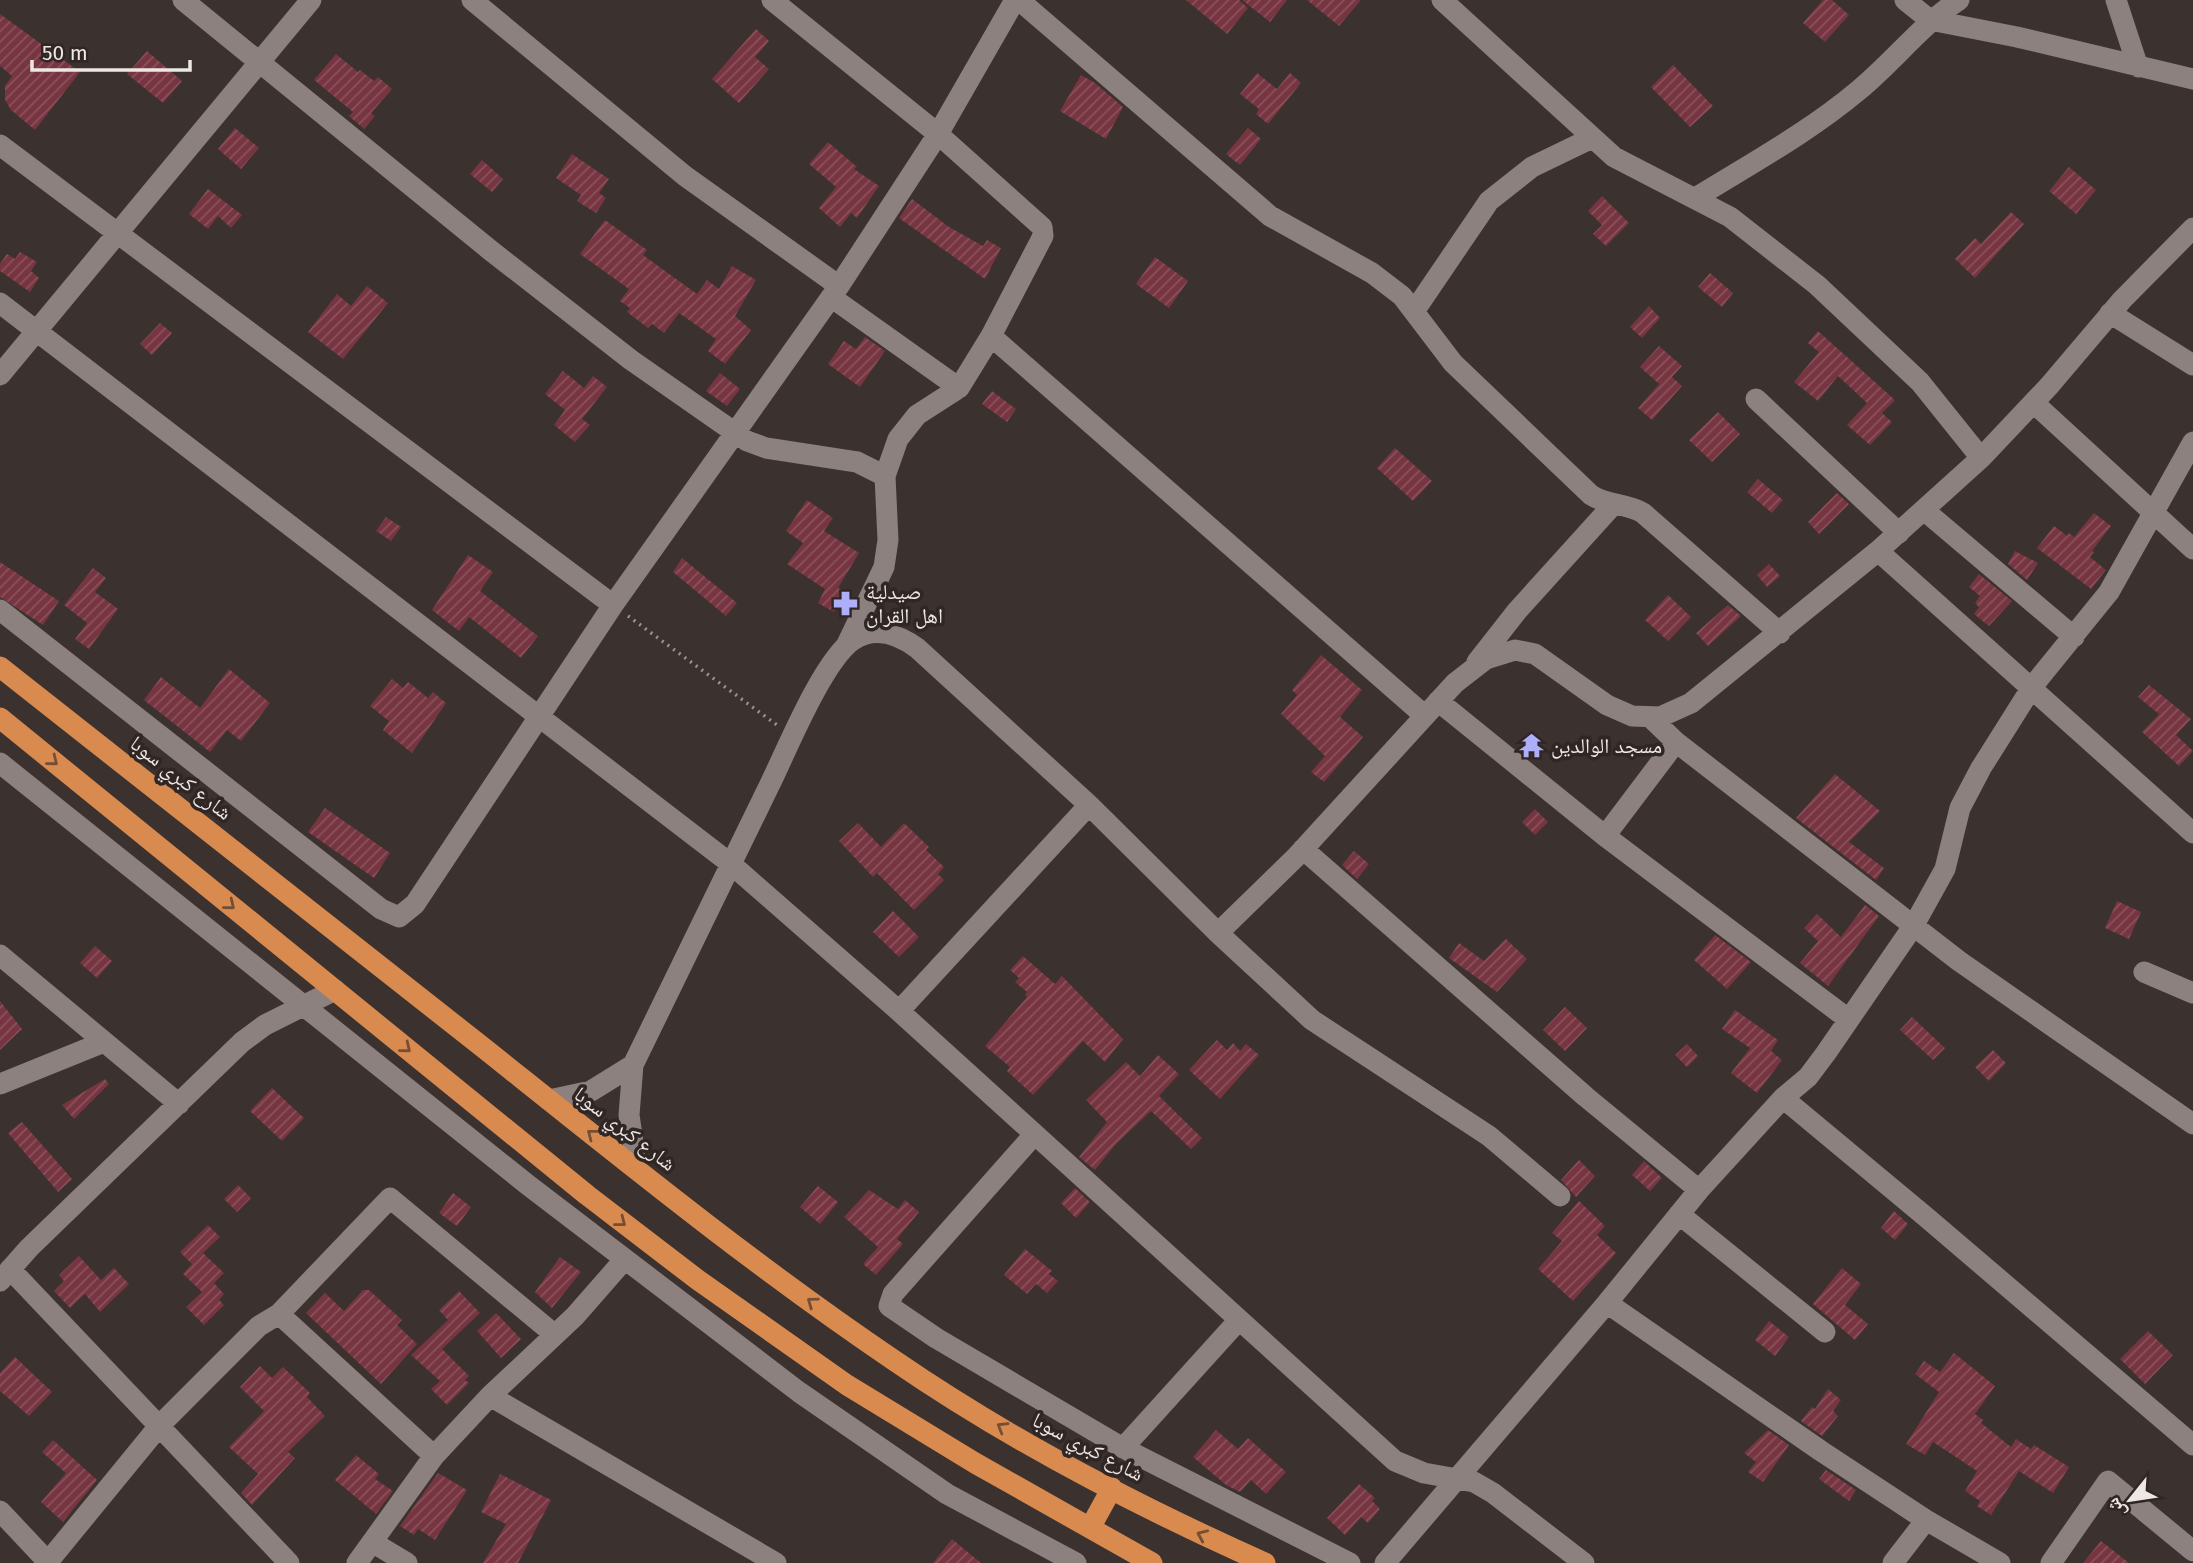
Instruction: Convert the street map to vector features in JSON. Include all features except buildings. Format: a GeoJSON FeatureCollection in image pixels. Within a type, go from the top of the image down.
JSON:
{"type":"FeatureCollection","features":[{"type":"Feature","properties":{"kind":"highway","name":"شارع كبري سوبا"},"geometry":{"type":"LineString","coordinates":[[0,667],[636,1169],[761,1266],[896,1363],[1039,1450],[1191,1530],[1265,1563]]}},
{"type":"Feature","properties":{"kind":"highway"},"geometry":{"type":"LineString","coordinates":[[0,718],[636,1234],[811,1362],[944,1445],[1152,1563]]}},
{"type":"Feature","properties":{"kind":"highway"},"geometry":{"type":"LineString","coordinates":[[1090,1528],[1112,1488]]}},
{"type":"Feature","properties":{"kind":"street"},"geometry":{"type":"LineString","coordinates":[[183,0],[260,65],[588,326],[737,433],[757,446],[845,459],[885,475]]}},
{"type":"Feature","properties":{"kind":"street"},"geometry":{"type":"LineString","coordinates":[[0,374],[312,0]]}},
{"type":"Feature","properties":{"kind":"street"},"geometry":{"type":"LineString","coordinates":[[472,0],[685,176],[959,388]]}},
{"type":"Feature","properties":{"kind":"street"},"geometry":{"type":"LineString","coordinates":[[636,1169],[629,1115],[632,1065],[793,737],[832,663],[846,645],[878,582],[888,554],[885,475],[898,439],[909,422],[925,408],[948,398],[959,388],[991,336],[1043,236],[1042,227],[938,134],[772,0]]}},
{"type":"Feature","properties":{"kind":"street"},"geometry":{"type":"LineString","coordinates":[[0,610],[381,909],[399,917],[415,904],[613,605],[835,292],[938,134],[1017,0],[1270,216],[1371,273],[1415,310],[1453,363],[1591,495],[1612,506],[1635,508],[1643,513],[1780,633]]}},
{"type":"Feature","properties":{"kind":"street"},"geometry":{"type":"LineString","coordinates":[[1442,0],[1592,138],[1634,169],[1697,197],[1772,247],[1892,353],[1920,382],[1981,458]]}},
{"type":"Feature","properties":{"kind":"street"},"geometry":{"type":"LineString","coordinates":[[1905,0],[1930,20],[2017,37],[2193,79]]}},
{"type":"Feature","properties":{"kind":"street"},"geometry":{"type":"LineString","coordinates":[[1697,197],[1819,122],[1861,88],[1930,20],[1959,0]]}},
{"type":"Feature","properties":{"kind":"street"},"geometry":{"type":"LineString","coordinates":[[2116,0],[2138,67]]}},
{"type":"Feature","properties":{"kind":"street"},"geometry":{"type":"LineString","coordinates":[[1415,310],[1489,201],[1532,167],[1592,138]]}},
{"type":"Feature","properties":{"kind":"street"},"geometry":{"type":"LineString","coordinates":[[0,145],[613,605]]}},
{"type":"Feature","properties":{"kind":"street"},"geometry":{"type":"LineString","coordinates":[[1476,664],[1506,651],[1535,654],[1615,710],[1632,716],[1651,718],[1672,713],[1691,703],[1780,633],[1925,511],[2034,403],[2110,313],[2190,233]]}},
{"type":"Feature","properties":{"kind":"street"},"geometry":{"type":"LineString","coordinates":[[0,303],[731,864],[899,1011],[1033,1136],[1395,1461],[1408,1469],[1432,1475],[1457,1476],[1493,1493],[1584,1563]]}},
{"type":"Feature","properties":{"kind":"street"},"geometry":{"type":"LineString","coordinates":[[2110,313],[2193,365]]}},
{"type":"Feature","properties":{"kind":"street"},"geometry":{"type":"LineString","coordinates":[[991,336],[1432,709],[1848,1019]]}},
{"type":"Feature","properties":{"kind":"street"},"geometry":{"type":"LineString","coordinates":[[1756,399],[1899,533]]}},
{"type":"Feature","properties":{"kind":"street"},"geometry":{"type":"LineString","coordinates":[[2034,403],[2193,549]]}},
{"type":"Feature","properties":{"kind":"street"},"geometry":{"type":"LineString","coordinates":[[1385,1563],[1607,1303],[1699,1190],[1783,1098],[1808,1077],[1914,925],[1945,869],[1964,799],[2032,687],[2117,579],[2193,442]]}},
{"type":"Feature","properties":{"kind":"street"},"geometry":{"type":"LineString","coordinates":[[1218,933],[1303,849],[1476,664],[1512,617],[1612,506]]}},
{"type":"Feature","properties":{"kind":"street"},"geometry":{"type":"LineString","coordinates":[[1925,511],[2074,637]]}},
{"type":"Feature","properties":{"kind":"street"},"geometry":{"type":"LineString","coordinates":[[1878,551],[2193,833]]}},
{"type":"Feature","properties":{"kind":"street"},"geometry":{"type":"LineString","coordinates":[[846,645],[869,633],[889,634],[909,642],[1089,805],[1218,933],[1312,1020],[1489,1136],[1560,1196]]}},
{"type":"Feature","properties":{"kind":"street"},"geometry":{"type":"LineString","coordinates":[[1651,718],[1676,742],[1914,925],[2031,1012],[2193,1124]]}},
{"type":"Feature","properties":{"kind":"street"},"geometry":{"type":"LineString","coordinates":[[1605,836],[1676,742]]}},
{"type":"Feature","properties":{"kind":"street"},"geometry":{"type":"LineString","coordinates":[[0,763],[624,1260],[874,1446],[1044,1558],[1076,1563]]}},
{"type":"Feature","properties":{"kind":"street"},"geometry":{"type":"LineString","coordinates":[[899,1011],[1089,805]]}},
{"type":"Feature","properties":{"kind":"street"},"geometry":{"type":"LineString","coordinates":[[1303,849],[1586,1097],[1699,1190]]}},
{"type":"Feature","properties":{"kind":"street"},"geometry":{"type":"LineString","coordinates":[[0,955],[179,1104]]}},
{"type":"Feature","properties":{"kind":"street"},"geometry":{"type":"LineString","coordinates":[[2144,972],[2193,993]]}},
{"type":"Feature","properties":{"kind":"street"},"geometry":{"type":"LineString","coordinates":[[289,1563],[160,1424],[5,1275],[242,1042],[335,990]]}},
{"type":"Feature","properties":{"kind":"street"},"geometry":{"type":"LineString","coordinates":[[0,1084],[104,1042]]}},
{"type":"Feature","properties":{"kind":"street"},"geometry":{"type":"LineString","coordinates":[[549,1100],[591,1091],[632,1065]]}},
{"type":"Feature","properties":{"kind":"street"},"geometry":{"type":"LineString","coordinates":[[1783,1098],[2193,1445]]}},
{"type":"Feature","properties":{"kind":"street"},"geometry":{"type":"LineString","coordinates":[[1033,1136],[893,1294],[889,1306],[936,1338],[1123,1448],[1350,1563]]}},
{"type":"Feature","properties":{"kind":"street"},"geometry":{"type":"LineString","coordinates":[[0,1511],[48,1562],[160,1424],[260,1326],[279,1314],[390,1198],[555,1335]]}},
{"type":"Feature","properties":{"kind":"street"},"geometry":{"type":"LineString","coordinates":[[1679,1214],[1825,1332]]}},
{"type":"Feature","properties":{"kind":"street"},"geometry":{"type":"LineString","coordinates":[[357,1563],[434,1456],[490,1396],[555,1335],[624,1260]]}},
{"type":"Feature","properties":{"kind":"street"},"geometry":{"type":"LineString","coordinates":[[1607,1303],[1926,1520],[2000,1563]]}},
{"type":"Feature","properties":{"kind":"street"},"geometry":{"type":"LineString","coordinates":[[279,1314],[434,1456]]}},
{"type":"Feature","properties":{"kind":"street"},"geometry":{"type":"LineString","coordinates":[[1123,1448],[1238,1321]]}},
{"type":"Feature","properties":{"kind":"street"},"geometry":{"type":"LineString","coordinates":[[490,1396],[776,1563]]}},
{"type":"Feature","properties":{"kind":"street"},"geometry":{"type":"LineString","coordinates":[[2051,1563],[2108,1481],[2193,1551]]}},
{"type":"Feature","properties":{"kind":"street"},"geometry":{"type":"LineString","coordinates":[[1893,1563],[1926,1520]]}},
{"type":"Feature","properties":{"kind":"street"},"geometry":{"type":"LineString","coordinates":[[372,1542],[407,1563]]}},
{"type":"Feature","properties":{"kind":"path"},"geometry":{"type":"LineString","coordinates":[[613,605],[793,737]]}},
{"type":"Feature","properties":{"kind":"place","name":"صيدلية اهل القران"},"geometry":{"type":"Point","coordinates":[846,604]}},
{"type":"Feature","properties":{"kind":"place","name":"مسجد الوالدين"},"geometry":{"type":"Point","coordinates":[1531,746]}}]}
